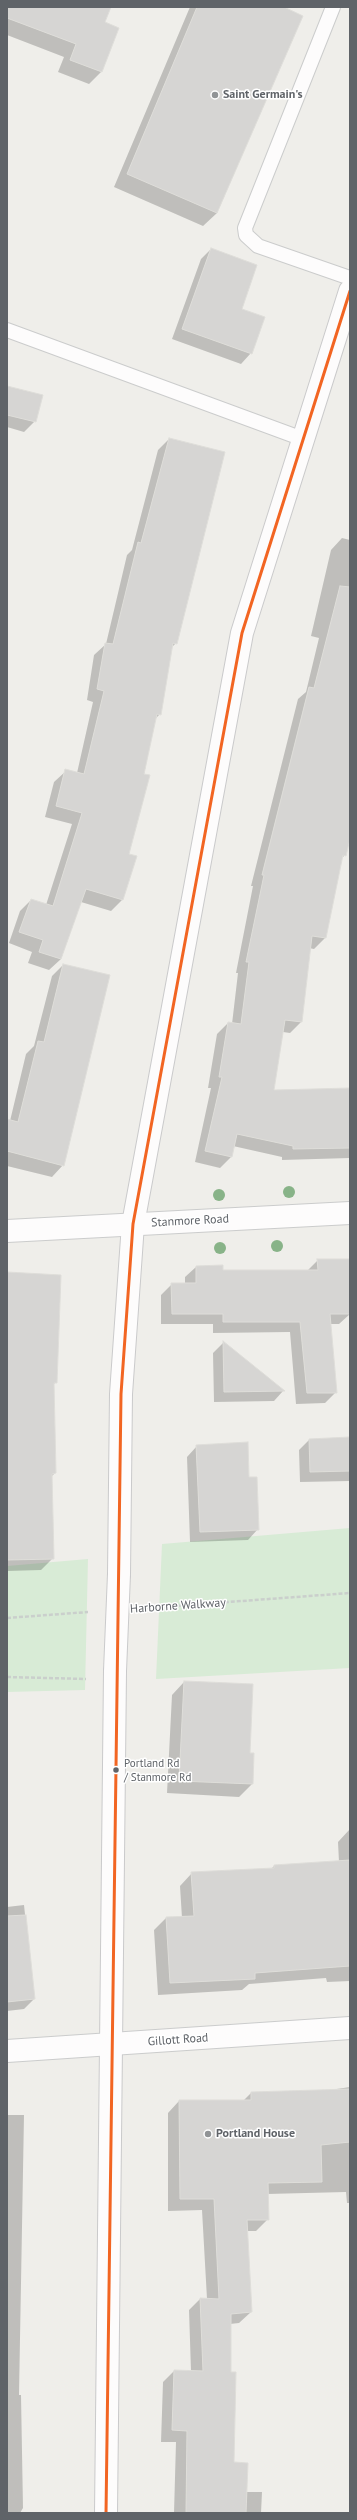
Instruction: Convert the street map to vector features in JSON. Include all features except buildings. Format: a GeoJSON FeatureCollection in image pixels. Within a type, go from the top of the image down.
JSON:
{"type":"FeatureCollection","features":[{"type":"Feature","properties":{"kind":"main road"},"geometry":{"type":"LineString","coordinates":[[106,2513],[110,2043],[121,1394],[134,1224],[242,633],[350,291]]}},
{"type":"Feature","properties":{"kind":"main road","name":"Stanmore Road"},"geometry":{"type":"LineString","coordinates":[[7,1231],[350,1213]]}},
{"type":"Feature","properties":{"kind":"main road","name":"Gillott Road"},"geometry":{"type":"LineString","coordinates":[[7,2051],[350,2028]]}},
{"type":"Feature","properties":{"kind":"lane"},"geometry":{"type":"LineString","coordinates":[[334,7],[245,228],[246,235],[258,246],[350,278]]}},
{"type":"Feature","properties":{"kind":"lane"},"geometry":{"type":"LineString","coordinates":[[7,330],[303,439]]}},
{"type":"Feature","properties":{"kind":"path","name":"Harborne Walkway"},"geometry":{"type":"LineString","coordinates":[[143,1608],[350,1593]]}},
{"type":"Feature","properties":{"kind":"path"},"geometry":{"type":"LineString","coordinates":[[7,1618],[95,1612]]}},
{"type":"Feature","properties":{"kind":"path"},"geometry":{"type":"LineString","coordinates":[[7,1676],[116,1676]]}},
{"type":"Feature","properties":{"kind":"green space"},"geometry":{"type":"Polygon","coordinates":[[[350,1528],[350,1668],[156,1679],[162,1544],[350,1528]]]}},
{"type":"Feature","properties":{"kind":"green space"},"geometry":{"type":"Polygon","coordinates":[[[88,1559],[85,1690],[7,1692],[7,1566],[88,1559]]]}},
{"type":"Feature","properties":{"kind":"transit line"},"geometry":{"type":"LineString","coordinates":[[106,2513],[121,1394],[133,1224],[242,633],[350,291]]}},
{"type":"Feature","properties":{"kind":"place","name":"Saint Germain's"},"geometry":{"type":"Point","coordinates":[215,95]}},
{"type":"Feature","properties":{"kind":"place","name":"Portland Rd / Stanmore Rd"},"geometry":{"type":"Point","coordinates":[116,1770]}},
{"type":"Feature","properties":{"kind":"place","name":"Portland House"},"geometry":{"type":"Point","coordinates":[208,2134]}}]}
